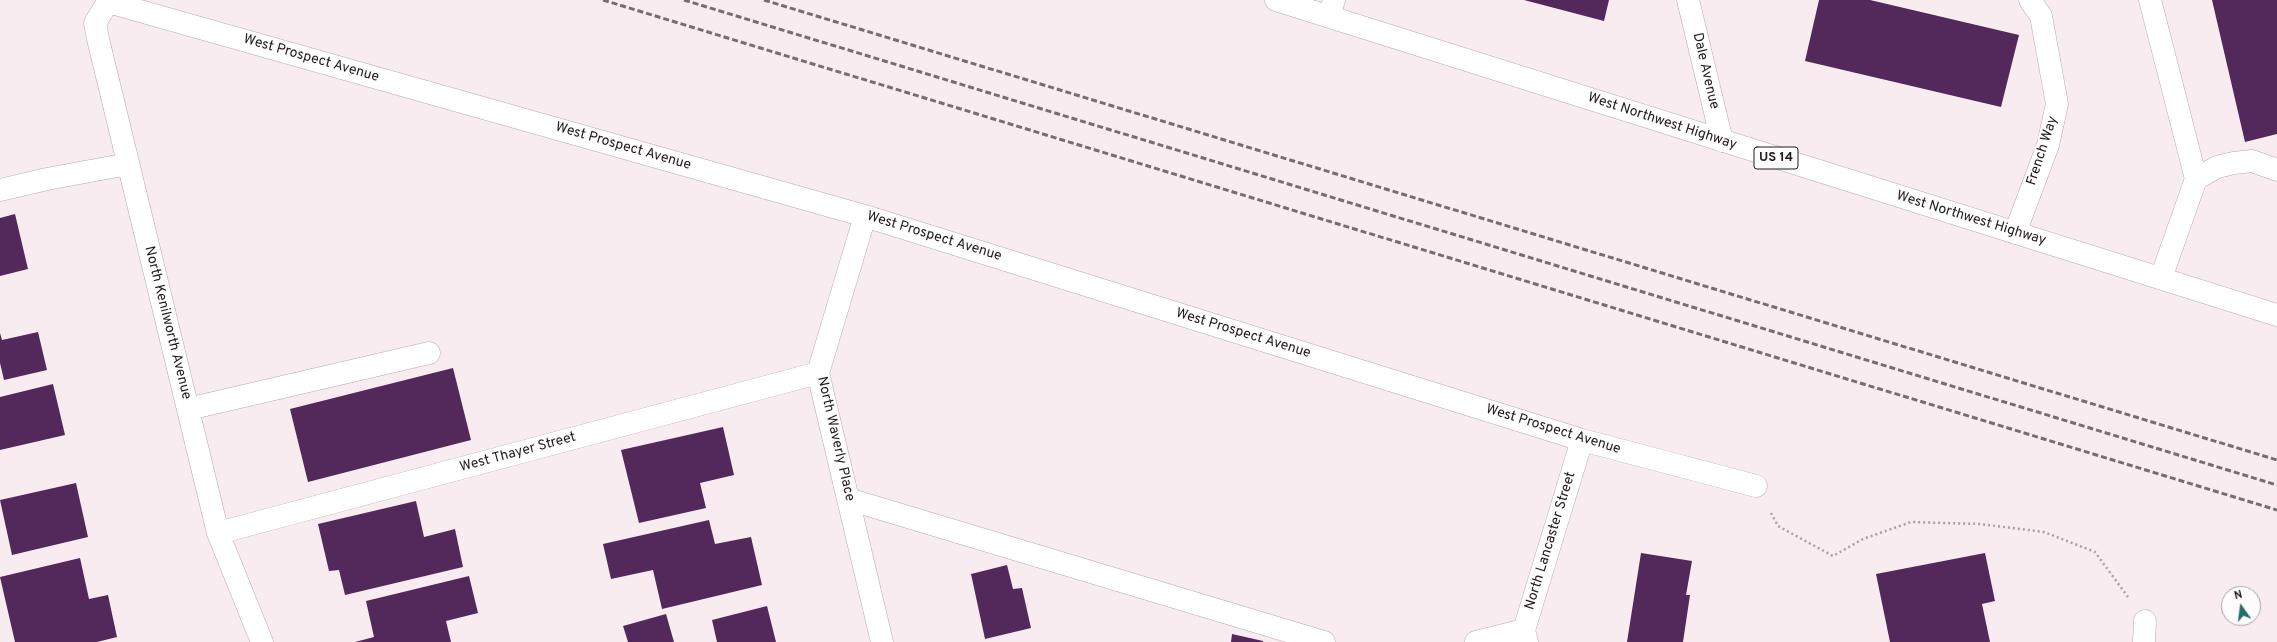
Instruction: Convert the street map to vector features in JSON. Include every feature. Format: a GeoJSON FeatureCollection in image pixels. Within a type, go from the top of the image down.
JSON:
{"type":"FeatureCollection","features":[{"type":"Feature","properties":{"kind":"street","name":"West Northwest Highway"},"geometry":{"type":"LineString","coordinates":[[1276,0],[1331,8],[1722,141],[2277,315]]}},
{"type":"Feature","properties":{"kind":"street","name":"Dale Avenue"},"geometry":{"type":"LineString","coordinates":[[1688,0],[1722,141]]}},
{"type":"Feature","properties":{"kind":"street","name":"French Way"},"geometry":{"type":"LineString","coordinates":[[2015,233],[2048,145],[2057,104],[2041,16],[2030,0]]}},
{"type":"Feature","properties":{"kind":"street"},"geometry":{"type":"LineString","coordinates":[[2150,0],[2196,179],[2160,278]]}},
{"type":"Feature","properties":{"kind":"street","name":"North Kenilworth Avenue"},"geometry":{"type":"LineString","coordinates":[[108,2],[95,23],[128,164],[218,533],[262,642]]}},
{"type":"Feature","properties":{"kind":"street","name":"West Prospect Avenue"},"geometry":{"type":"LineString","coordinates":[[108,2],[865,216],[1582,440],[1756,486]]}},
{"type":"Feature","properties":{"kind":"street"},"geometry":{"type":"LineString","coordinates":[[2196,179],[2217,167],[2234,162],[2252,161],[2277,170]]}},
{"type":"Feature","properties":{"kind":"street"},"geometry":{"type":"LineString","coordinates":[[0,190],[46,179],[128,164]]}},
{"type":"Feature","properties":{"kind":"street","name":"North Waverly Place"},"geometry":{"type":"LineString","coordinates":[[865,216],[818,373],[882,642]]}},
{"type":"Feature","properties":{"kind":"street"},"geometry":{"type":"LineString","coordinates":[[188,409],[429,353]]}},
{"type":"Feature","properties":{"kind":"street","name":"West Thayer Street"},"geometry":{"type":"LineString","coordinates":[[218,533],[818,373]]}},
{"type":"Feature","properties":{"kind":"street","name":"North Lancaster Street"},"geometry":{"type":"LineString","coordinates":[[1526,636],[1582,440]]}},
{"type":"Feature","properties":{"kind":"street"},"geometry":{"type":"LineString","coordinates":[[848,499],[1324,642]]}},
{"type":"Feature","properties":{"kind":"street"},"geometry":{"type":"LineString","coordinates":[[1476,642],[1526,636]]}},
{"type":"Feature","properties":{"kind":"path"},"geometry":{"type":"LineString","coordinates":[[1756,486],[1778,526],[1833,556],[1863,539],[1911,522],[1980,524],[2044,532],[2095,552],[2145,631]]}},
{"type":"Feature","properties":{"kind":"building"},"geometry":{"type":"Polygon","coordinates":[[[1524,0],[1609,0],[1604,21],[1524,0]]]}},
{"type":"Feature","properties":{"kind":"building"},"geometry":{"type":"Polygon","coordinates":[[[1819,0],[1870,0],[2019,35],[2001,107],[1805,61],[1819,0]]]}},
{"type":"Feature","properties":{"kind":"building"},"geometry":{"type":"Polygon","coordinates":[[[2212,0],[2277,0],[2277,134],[2245,142],[2212,0]]]}},
{"type":"Feature","properties":{"kind":"building"},"geometry":{"type":"Polygon","coordinates":[[[15,214],[28,269],[0,276],[0,218],[15,214]]]}},
{"type":"Feature","properties":{"kind":"building"},"geometry":{"type":"Polygon","coordinates":[[[38,332],[47,370],[4,380],[0,363],[0,333],[2,340],[38,332]]]}},
{"type":"Feature","properties":{"kind":"building"},"geometry":{"type":"Polygon","coordinates":[[[453,368],[471,440],[308,482],[290,409],[453,368]]]}},
{"type":"Feature","properties":{"kind":"building"},"geometry":{"type":"Polygon","coordinates":[[[53,384],[65,435],[0,450],[0,397],[53,384]]]}},
{"type":"Feature","properties":{"kind":"building"},"geometry":{"type":"Polygon","coordinates":[[[723,427],[734,475],[700,483],[706,508],[639,523],[621,450],[723,427]]]}},
{"type":"Feature","properties":{"kind":"building"},"geometry":{"type":"Polygon","coordinates":[[[76,483],[88,537],[12,555],[0,500],[76,483]]]}},
{"type":"Feature","properties":{"kind":"building"},"geometry":{"type":"Polygon","coordinates":[[[416,501],[424,537],[455,529],[463,567],[345,595],[339,570],[329,571],[318,524],[416,501]]]}},
{"type":"Feature","properties":{"kind":"building"},"geometry":{"type":"Polygon","coordinates":[[[709,520],[715,544],[751,537],[762,585],[662,609],[653,570],[611,579],[603,544],[709,520]]]}},
{"type":"Feature","properties":{"kind":"building"},"geometry":{"type":"Polygon","coordinates":[[[1641,553],[1692,561],[1686,595],[1690,595],[1683,642],[1627,642],[1641,553]]]}},
{"type":"Feature","properties":{"kind":"building"},"geometry":{"type":"Polygon","coordinates":[[[1985,553],[1995,601],[1982,604],[1990,642],[1890,642],[1876,574],[1985,553]]]}},
{"type":"Feature","properties":{"kind":"building"},"geometry":{"type":"Polygon","coordinates":[[[80,558],[89,599],[108,595],[117,637],[97,642],[15,642],[0,577],[80,558]]]}},
{"type":"Feature","properties":{"kind":"building"},"geometry":{"type":"Polygon","coordinates":[[[1007,565],[1013,589],[1022,588],[1031,628],[985,639],[971,574],[1007,565]]]}},
{"type":"Feature","properties":{"kind":"building"},"geometry":{"type":"Polygon","coordinates":[[[469,576],[478,613],[446,621],[451,642],[355,642],[374,637],[366,601],[469,576]]]}},
{"type":"Feature","properties":{"kind":"building"},"geometry":{"type":"Polygon","coordinates":[[[767,606],[776,642],[717,642],[712,620],[767,606]]]}},
{"type":"Feature","properties":{"kind":"building"},"geometry":{"type":"Polygon","coordinates":[[[666,614],[674,642],[628,642],[623,626],[666,614]]]}},
{"type":"Feature","properties":{"kind":"building"},"geometry":{"type":"Polygon","coordinates":[[[1232,634],[1263,641],[1263,642],[1231,642],[1232,634]]]}},
{"type":"Feature","properties":{"kind":"railway"},"geometry":{"type":"LineString","coordinates":[[603,0],[2277,510]]}},
{"type":"Feature","properties":{"kind":"railway"},"geometry":{"type":"LineString","coordinates":[[684,0],[2277,485]]}},
{"type":"Feature","properties":{"kind":"railway"},"geometry":{"type":"LineString","coordinates":[[764,0],[2277,460]]}}]}
